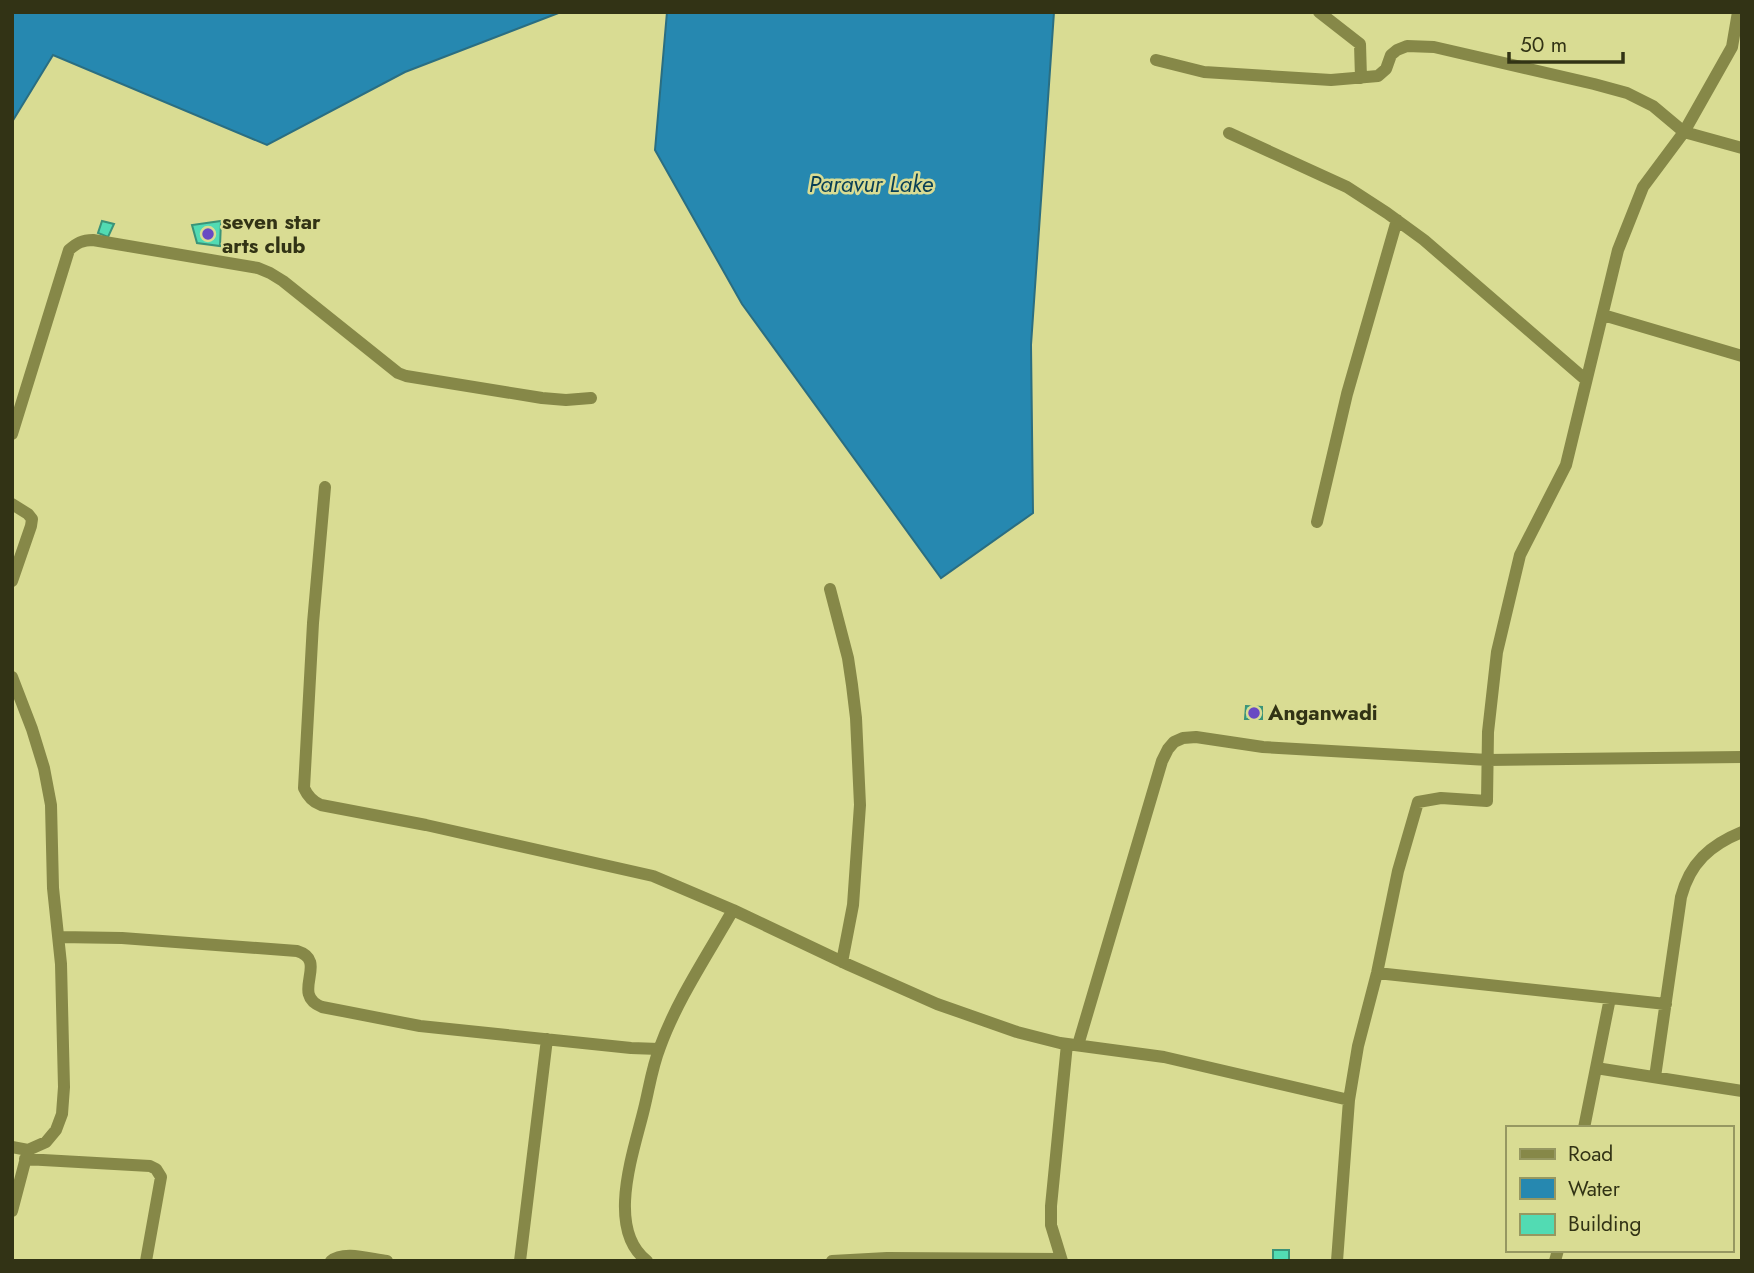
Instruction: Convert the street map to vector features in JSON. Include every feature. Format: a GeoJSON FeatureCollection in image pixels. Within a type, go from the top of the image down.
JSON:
{"type":"FeatureCollection","features":[{"type":"Feature","properties":{"kind":"street"},"geometry":{"type":"LineString","coordinates":[[1319,12],[1360,44],[1361,78]]}},
{"type":"Feature","properties":{"kind":"street"},"geometry":{"type":"LineString","coordinates":[[1337,1261],[1349,1100],[1358,1046],[1398,871],[1418,802],[1441,798],[1487,801],[1488,732],[1497,652],[1520,555],[1566,465],[1618,250],[1643,187],[1684,132],[1732,47],[1738,12]]}},
{"type":"Feature","properties":{"kind":"street"},"geometry":{"type":"LineString","coordinates":[[1156,60],[1204,72],[1331,80],[1378,76],[1386,69],[1391,55],[1397,50],[1407,47],[1434,47],[1627,93],[1653,106],[1684,132],[1742,148]]}},
{"type":"Feature","properties":{"kind":"street"},"geometry":{"type":"LineString","coordinates":[[1229,132],[1347,187],[1397,220],[1424,240],[1586,380]]}},
{"type":"Feature","properties":{"kind":"street"},"geometry":{"type":"LineString","coordinates":[[1317,522],[1347,394],[1397,220]]}},
{"type":"Feature","properties":{"kind":"street"},"geometry":{"type":"LineString","coordinates":[[12,434],[69,250],[84,240],[258,268],[283,281],[398,373],[406,376],[542,398],[591,398]]}},
{"type":"Feature","properties":{"kind":"street"},"geometry":{"type":"LineString","coordinates":[[1603,315],[1742,356]]}},
{"type":"Feature","properties":{"kind":"street"},"geometry":{"type":"LineString","coordinates":[[325,487],[313,623],[304,788],[310,798],[321,805],[426,825],[653,876],[937,1004],[1017,1032],[1072,1044],[1164,1057],[1349,1100]]}},
{"type":"Feature","properties":{"kind":"street"},"geometry":{"type":"LineString","coordinates":[[12,504],[32,519],[12,581]]}},
{"type":"Feature","properties":{"kind":"street"},"geometry":{"type":"LineString","coordinates":[[830,589],[848,658],[856,718],[860,805],[853,905],[842,962]]}},
{"type":"Feature","properties":{"kind":"street"},"geometry":{"type":"LineString","coordinates":[[12,677],[44,768],[51,805],[64,1087],[62,1114],[56,1130],[47,1142],[27,1155],[12,1212]]}},
{"type":"Feature","properties":{"kind":"street"},"geometry":{"type":"LineString","coordinates":[[831,1261],[1061,1260],[1051,1224],[1051,1206],[1072,1044],[1162,761],[1174,742],[1196,737],[1264,747],[1489,760],[1742,757]]}},
{"type":"Feature","properties":{"kind":"street"},"geometry":{"type":"LineString","coordinates":[[1656,1077],[1685,881],[1704,854],[1742,832]]}},
{"type":"Feature","properties":{"kind":"street"},"geometry":{"type":"LineString","coordinates":[[641,1259],[628,1232],[625,1215],[626,1184],[659,1049],[676,1011],[733,911]]}},
{"type":"Feature","properties":{"kind":"street"},"geometry":{"type":"LineString","coordinates":[[59,937],[297,951],[304,953],[311,964],[310,1000],[322,1007],[420,1026],[659,1049]]}},
{"type":"Feature","properties":{"kind":"street"},"geometry":{"type":"LineString","coordinates":[[1377,972],[1666,1004]]}},
{"type":"Feature","properties":{"kind":"street"},"geometry":{"type":"LineString","coordinates":[[1584,1126],[1610,998]]}},
{"type":"Feature","properties":{"kind":"street"},"geometry":{"type":"LineString","coordinates":[[520,1261],[547,1039]]}},
{"type":"Feature","properties":{"kind":"street"},"geometry":{"type":"LineString","coordinates":[[1596,1068],[1742,1091]]}},
{"type":"Feature","properties":{"kind":"street"},"geometry":{"type":"LineString","coordinates":[[12,1147],[27,1155],[150,1166],[156,1170],[161,1177],[146,1261]]}},
{"type":"Feature","properties":{"kind":"street"},"geometry":{"type":"LineString","coordinates":[[331,1261],[345,1255],[387,1261]]}},
{"type":"Feature","properties":{"kind":"water"},"geometry":{"type":"Polygon","coordinates":[[[12,12],[561,12],[405,72],[267,145],[53,55],[12,122],[12,12]]]}},
{"type":"Feature","properties":{"kind":"water","name":"Paravur Lake"},"geometry":{"type":"Polygon","coordinates":[[[667,12],[1054,12],[1031,345],[1033,513],[941,578],[742,304],[655,150],[667,12]]]}},
{"type":"Feature","properties":{"kind":"building"},"geometry":{"type":"Polygon","coordinates":[[[102,221],[114,224],[108,237],[98,233],[102,221]]]}},
{"type":"Feature","properties":{"kind":"building","name":"seven star arts club"},"geometry":{"type":"Polygon","coordinates":[[[221,221],[220,246],[197,243],[192,225],[221,221]]]}},
{"type":"Feature","properties":{"kind":"building","name":"Anganwadi"},"geometry":{"type":"Polygon","coordinates":[[[1246,706],[1262,707],[1262,719],[1245,719],[1246,706]]]}},
{"type":"Feature","properties":{"kind":"building"},"geometry":{"type":"Polygon","coordinates":[[[1273,1250],[1289,1250],[1289,1261],[1273,1261],[1273,1250]]]}},
{"type":"Feature","properties":{"kind":"place","name":"seven star arts club"},"geometry":{"type":"Point","coordinates":[208,234]}},
{"type":"Feature","properties":{"kind":"place","name":"Anganwadi"},"geometry":{"type":"Point","coordinates":[1254,713]}}]}
